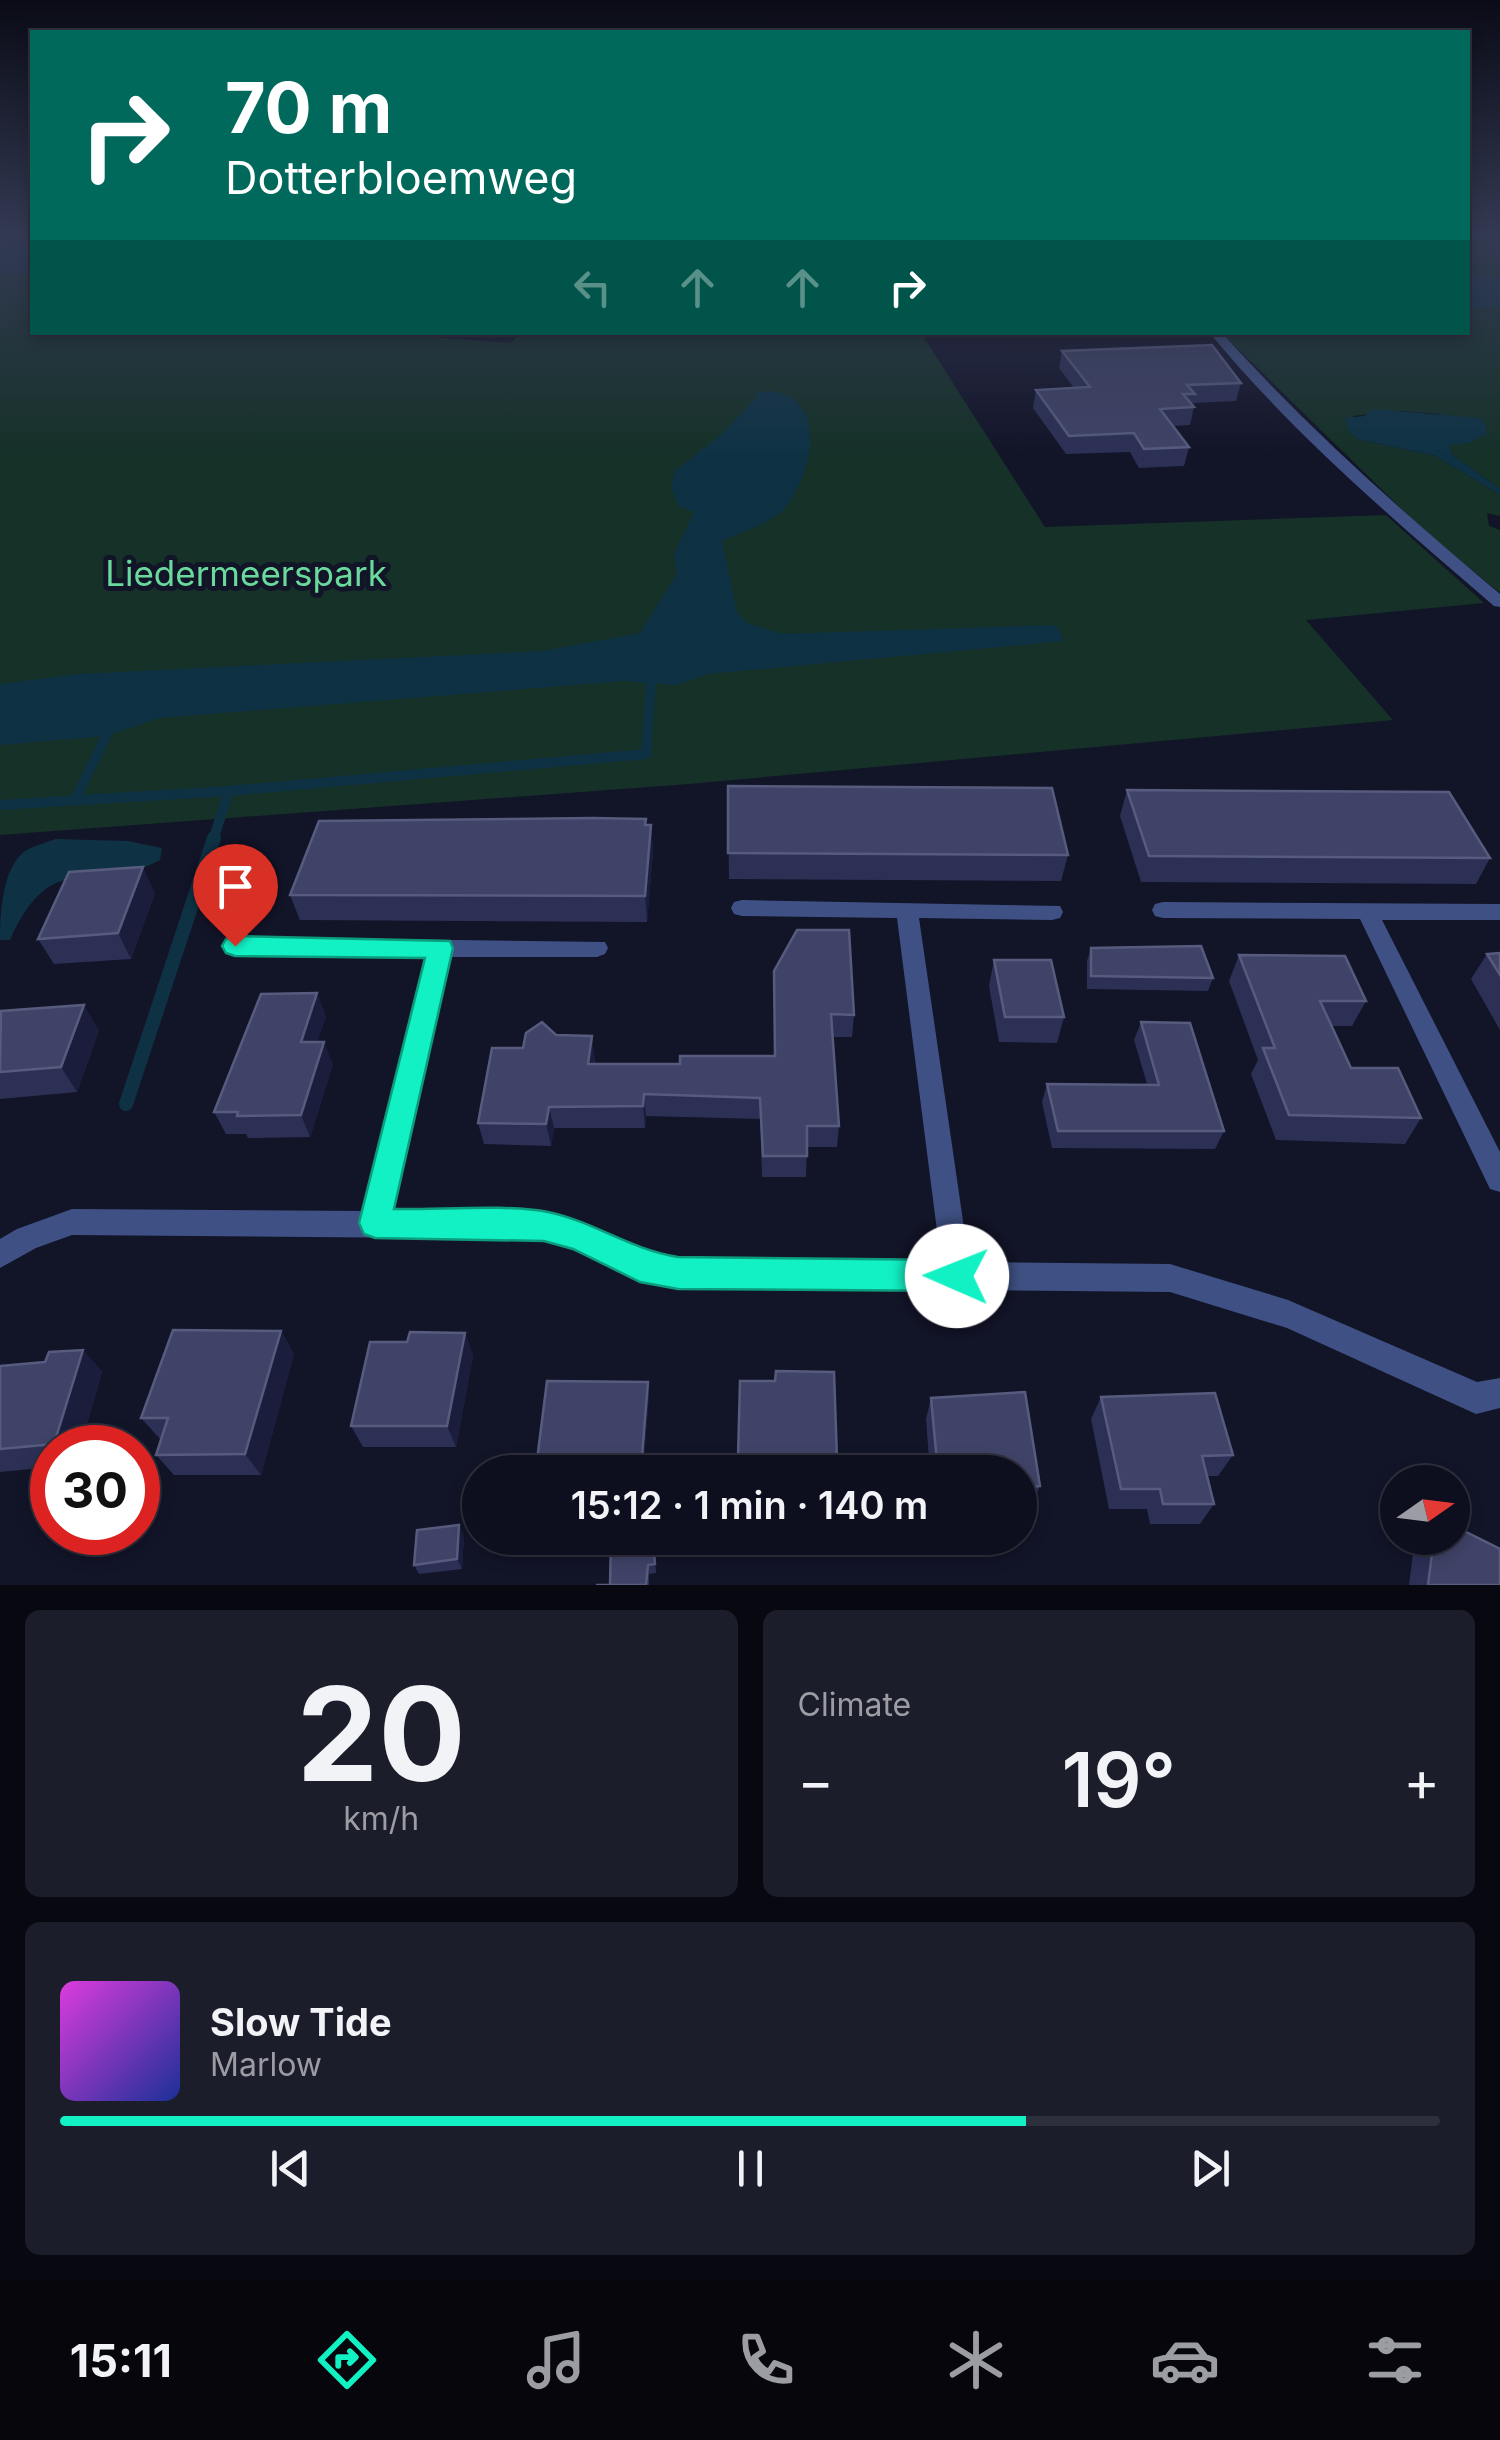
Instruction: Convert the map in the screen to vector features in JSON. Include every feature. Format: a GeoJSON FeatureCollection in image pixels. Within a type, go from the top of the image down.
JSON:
{"type":"FeatureCollection","features":[{"type":"Feature","properties":{"kind":"street"},"geometry":{"type":"LineString","coordinates":[[1217,335],[1262,385],[1412,528],[1500,602]]}},
{"type":"Feature","properties":{"kind":"street"},"geometry":{"type":"LineString","coordinates":[[742,908],[1052,912]]}},
{"type":"Feature","properties":{"kind":"street"},"geometry":{"type":"LineString","coordinates":[[1163,910],[1500,912]]}},
{"type":"Feature","properties":{"kind":"street"},"geometry":{"type":"LineString","coordinates":[[907,911],[957,1276]]}},
{"type":"Feature","properties":{"kind":"street"},"geometry":{"type":"LineString","coordinates":[[1368,914],[1500,1180]]}},
{"type":"Feature","properties":{"kind":"street"},"geometry":{"type":"LineString","coordinates":[[235,946],[597,948]]}},
{"type":"Feature","properties":{"kind":"street"},"geometry":{"type":"LineString","coordinates":[[375,1223],[440,948]]}},
{"type":"Feature","properties":{"kind":"street"},"geometry":{"type":"LineString","coordinates":[[0,1254],[28,1238],[72,1222],[544,1226],[579,1236],[640,1266],[678,1273],[1170,1278],[1282,1310],[1492,1401]]}},
{"type":"Feature","properties":{"kind":"green space","name":"Liedermeerspark"},"geometry":{"type":"Polygon","coordinates":[[[0,309],[30,309],[30,335],[434,335],[511,343],[519,335],[922,335],[1045,527],[1386,515],[1484,603],[1306,620],[1393,720],[689,784],[0,835],[0,309]]]}},
{"type":"Feature","properties":{"kind":"green space"},"geometry":{"type":"Polygon","coordinates":[[[1470,309],[1500,309],[1500,489],[1453,455],[1448,444],[1469,443],[1440,414],[1398,411],[1353,416],[1357,439],[1436,456],[1500,495],[1500,516],[1487,513],[1489,526],[1500,530],[1500,593],[1425,532],[1227,338],[1470,335],[1470,309]]]}},
{"type":"Feature","properties":{"kind":"water"},"geometry":{"type":"Polygon","coordinates":[[[773,391],[791,398],[802,409],[809,423],[810,441],[802,477],[785,508],[765,523],[722,541],[737,612],[749,624],[783,634],[1056,625],[1064,641],[708,674],[677,685],[626,681],[159,718],[106,736],[0,745],[0,684],[79,674],[543,651],[640,633],[677,574],[674,554],[694,512],[678,506],[671,486],[675,471],[723,433],[757,392],[773,391]]]}},
{"type":"Feature","properties":{"kind":"water"},"geometry":{"type":"Polygon","coordinates":[[[1374,409],[1479,418],[1486,425],[1486,434],[1469,443],[1449,445],[1453,455],[1500,489],[1500,495],[1436,456],[1357,439],[1348,429],[1346,418],[1364,416],[1374,409]]]}},
{"type":"Feature","properties":{"kind":"water"},"geometry":{"type":"Polygon","coordinates":[[[55,839],[128,841],[162,848],[160,860],[136,870],[58,882],[42,892],[26,911],[10,940],[0,940],[4,892],[11,868],[25,851],[55,839]]]}},
{"type":"Feature","properties":{"kind":"building"},"geometry":{"type":"Polygon","coordinates":[[[1212,345],[1241,383],[1187,385],[1195,394],[1183,394],[1194,407],[1160,409],[1189,447],[1144,449],[1134,433],[1069,436],[1036,390],[1090,387],[1062,351],[1212,345]]]}},
{"type":"Feature","properties":{"kind":"building"},"geometry":{"type":"Polygon","coordinates":[[[728,786],[1052,788],[1068,855],[728,853],[728,786]]]}},
{"type":"Feature","properties":{"kind":"building"},"geometry":{"type":"Polygon","coordinates":[[[1127,790],[1449,792],[1490,858],[1149,856],[1127,790]]]}},
{"type":"Feature","properties":{"kind":"building"},"geometry":{"type":"Polygon","coordinates":[[[646,819],[645,825],[651,825],[645,896],[290,895],[319,821],[646,819]]]}},
{"type":"Feature","properties":{"kind":"building"},"geometry":{"type":"Polygon","coordinates":[[[143,867],[118,933],[38,939],[69,872],[143,867]]]}},
{"type":"Feature","properties":{"kind":"building"},"geometry":{"type":"Polygon","coordinates":[[[797,930],[849,930],[854,1015],[831,1014],[839,1126],[807,1126],[807,1156],[763,1156],[760,1098],[644,1094],[643,1106],[549,1107],[546,1124],[478,1123],[492,1048],[523,1048],[526,1033],[542,1022],[556,1035],[592,1036],[588,1064],[680,1064],[680,1056],[775,1056],[774,971],[797,930]]]}},
{"type":"Feature","properties":{"kind":"building"},"geometry":{"type":"Polygon","coordinates":[[[1201,946],[1213,978],[1091,976],[1091,948],[1201,946]]]}},
{"type":"Feature","properties":{"kind":"building"},"geometry":{"type":"Polygon","coordinates":[[[1500,953],[1500,975],[1487,954],[1500,953]]]}},
{"type":"Feature","properties":{"kind":"building"},"geometry":{"type":"Polygon","coordinates":[[[1239,955],[1345,956],[1366,1001],[1320,1001],[1351,1068],[1398,1068],[1421,1118],[1289,1115],[1263,1048],[1275,1048],[1239,955]]]}},
{"type":"Feature","properties":{"kind":"building"},"geometry":{"type":"Polygon","coordinates":[[[994,960],[1051,960],[1064,1017],[1005,1017],[994,960]]]}},
{"type":"Feature","properties":{"kind":"building"},"geometry":{"type":"Polygon","coordinates":[[[317,993],[301,1042],[324,1042],[301,1115],[237,1116],[238,1112],[214,1112],[261,994],[317,993]]]}},
{"type":"Feature","properties":{"kind":"building"},"geometry":{"type":"Polygon","coordinates":[[[84,1005],[61,1067],[0,1072],[1,1011],[84,1005]]]}},
{"type":"Feature","properties":{"kind":"building"},"geometry":{"type":"Polygon","coordinates":[[[1141,1022],[1190,1023],[1224,1131],[1058,1131],[1047,1084],[1159,1085],[1141,1022]]]}},
{"type":"Feature","properties":{"kind":"building"},"geometry":{"type":"Polygon","coordinates":[[[173,1330],[281,1331],[245,1454],[160,1455],[168,1418],[141,1418],[173,1330]]]}},
{"type":"Feature","properties":{"kind":"building"},"geometry":{"type":"Polygon","coordinates":[[[410,1332],[465,1333],[447,1426],[351,1426],[370,1342],[407,1342],[410,1332]]]}},
{"type":"Feature","properties":{"kind":"building"},"geometry":{"type":"Polygon","coordinates":[[[83,1350],[60,1425],[30,1425],[30,1446],[0,1449],[0,1366],[45,1362],[49,1352],[83,1350]]]}},
{"type":"Feature","properties":{"kind":"building"},"geometry":{"type":"Polygon","coordinates":[[[776,1371],[834,1372],[837,1455],[738,1455],[740,1381],[775,1381],[776,1371]]]}},
{"type":"Feature","properties":{"kind":"building"},"geometry":{"type":"Polygon","coordinates":[[[547,1381],[648,1382],[642,1455],[538,1455],[547,1381]]]}},
{"type":"Feature","properties":{"kind":"building"},"geometry":{"type":"Polygon","coordinates":[[[1025,1392],[1035,1455],[936,1455],[931,1398],[1025,1392]]]}},
{"type":"Feature","properties":{"kind":"building"},"geometry":{"type":"Polygon","coordinates":[[[1215,1393],[1233,1455],[1202,1456],[1214,1504],[1163,1504],[1160,1489],[1121,1489],[1101,1397],[1215,1393]]]}},
{"type":"Feature","properties":{"kind":"building"},"geometry":{"type":"Polygon","coordinates":[[[459,1525],[457,1559],[414,1565],[417,1530],[459,1525]]]}},
{"type":"Feature","properties":{"kind":"building"},"geometry":{"type":"Polygon","coordinates":[[[1470,1534],[1500,1549],[1500,1585],[1428,1585],[1432,1555],[1470,1555],[1470,1534]]]}},
{"type":"Feature","properties":{"kind":"building"},"geometry":{"type":"Polygon","coordinates":[[[611,1555],[654,1555],[655,1564],[648,1565],[646,1585],[610,1585],[611,1555]]]}},
{"type":"Feature","properties":{"kind":"waterway"},"geometry":{"type":"LineString","coordinates":[[229,791],[646,754],[651,683]]}},
{"type":"Feature","properties":{"kind":"waterway"},"geometry":{"type":"LineString","coordinates":[[75,800],[106,736]]}},
{"type":"Feature","properties":{"kind":"waterway"},"geometry":{"type":"LineString","coordinates":[[0,805],[229,791]]}},
{"type":"Feature","properties":{"kind":"waterway"},"geometry":{"type":"LineString","coordinates":[[213,840],[229,791]]}},
{"type":"Feature","properties":{"kind":"waterway"},"geometry":{"type":"LineString","coordinates":[[126,1104],[214,838]]}},
{"type":"Feature","properties":{"kind":"route"},"geometry":{"type":"LineString","coordinates":[[235,946],[440,948],[375,1223],[544,1226],[579,1236],[640,1266],[678,1273],[957,1276]]}}]}
